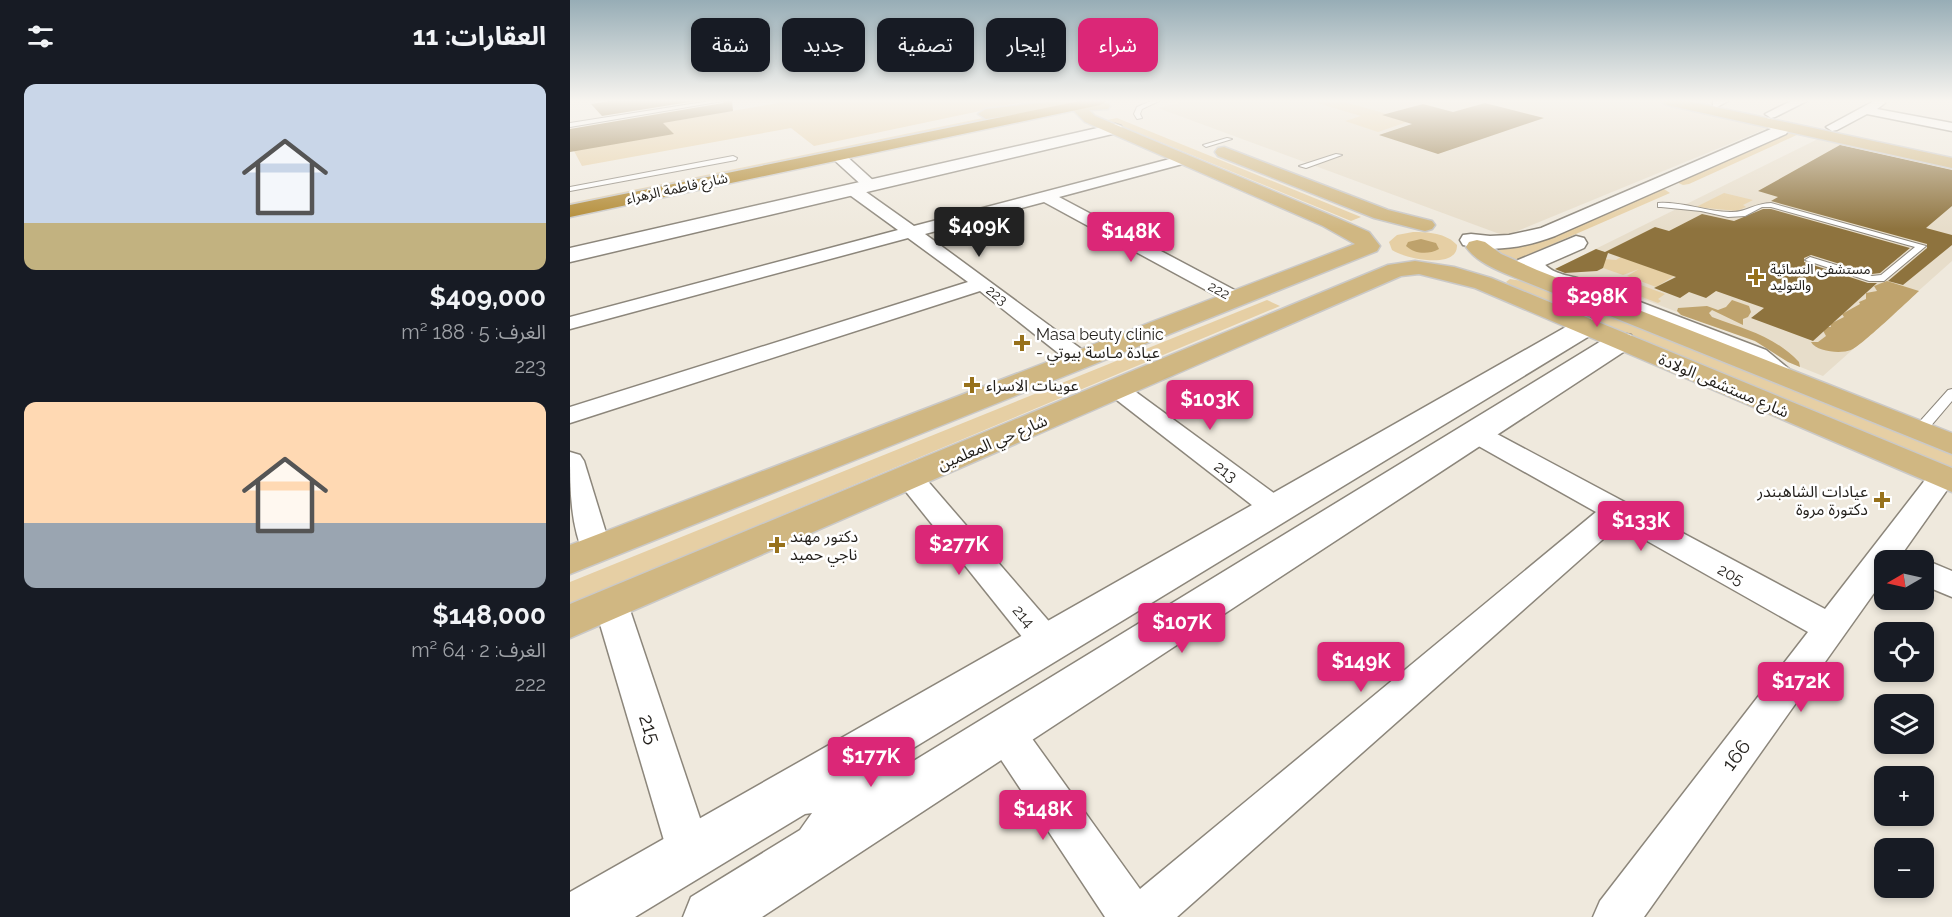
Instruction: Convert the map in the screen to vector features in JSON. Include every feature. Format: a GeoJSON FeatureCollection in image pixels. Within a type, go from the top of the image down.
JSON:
{"type":"FeatureCollection","features":[{"type":"Feature","properties":{"kind":"highway","name":"شارع فاطمة الزهراء"},"geometry":{"type":"LineString","coordinates":[[570,200],[842,144]]}},
{"type":"Feature","properties":{"kind":"highway","name":"شارع فاطمة الزهراء"},"geometry":{"type":"LineString","coordinates":[[570,211],[885,144]]}},
{"type":"Feature","properties":{"kind":"main road","name":"شارع مستشفى الولادة"},"geometry":{"type":"LineString","coordinates":[[1150,144],[1339,226],[1361,237],[1375,254],[1387,261],[1477,281],[1588,343],[1948,467]]}},
{"type":"Feature","properties":{"kind":"main road"},"geometry":{"type":"LineString","coordinates":[[1203,144],[1306,173],[1393,218],[1454,234]]}},
{"type":"Feature","properties":{"kind":"main road"},"geometry":{"type":"LineString","coordinates":[[1889,144],[1949,156]]}},
{"type":"Feature","properties":{"kind":"main road"},"geometry":{"type":"LineString","coordinates":[[583,554],[1369,246],[1372,236],[1387,228],[1454,234]]}},
{"type":"Feature","properties":{"kind":"main road","name":"شارع مستشفى الولادة"},"geometry":{"type":"LineString","coordinates":[[1454,234],[1493,259],[1531,268],[1789,379],[1919,431],[1948,467]]}},
{"type":"Feature","properties":{"kind":"main road","name":"شارع حي المعلمين"},"geometry":{"type":"LineString","coordinates":[[570,622],[1396,270],[1452,267],[1466,263],[1474,258],[1454,234]]}},
{"type":"Feature","properties":{"kind":"main road"},"geometry":{"type":"LineString","coordinates":[[1245,295],[1278,293],[1289,299],[1294,306],[1292,314]]}},
{"type":"Feature","properties":{"kind":"street"},"geometry":{"type":"LineString","coordinates":[[570,255],[1052,144]]}},
{"type":"Feature","properties":{"kind":"street"},"geometry":{"type":"LineString","coordinates":[[1454,234],[1496,243],[1531,238],[1750,144]]}},
{"type":"Feature","properties":{"kind":"street"},"geometry":{"type":"LineString","coordinates":[[1639,215],[1791,144]]}},
{"type":"Feature","properties":{"kind":"street","name":"223"},"geometry":{"type":"LineString","coordinates":[[837,155],[862,188],[911,232],[1080,359]]}},
{"type":"Feature","properties":{"kind":"street"},"geometry":{"type":"LineString","coordinates":[[570,323],[1185,159]]}},
{"type":"Feature","properties":{"kind":"street"},"geometry":{"type":"LineString","coordinates":[[1659,183],[1703,185]]}},
{"type":"Feature","properties":{"kind":"street"},"geometry":{"type":"LineString","coordinates":[[1659,183],[1679,196]]}},
{"type":"Feature","properties":{"kind":"street","name":"222"},"geometry":{"type":"LineString","coordinates":[[1044,196],[1245,295]]}},
{"type":"Feature","properties":{"kind":"street"},"geometry":{"type":"LineString","coordinates":[[1531,268],[1597,233]]}},
{"type":"Feature","properties":{"kind":"street"},"geometry":{"type":"LineString","coordinates":[[570,415],[983,285]]}},
{"type":"Feature","properties":{"kind":"street"},"geometry":{"type":"LineString","coordinates":[[711,917],[1475,433],[1588,343]]}},
{"type":"Feature","properties":{"kind":"street"},"geometry":{"type":"LineString","coordinates":[[582,917],[1276,509],[1588,343]]}},
{"type":"Feature","properties":{"kind":"street","name":"213"},"geometry":{"type":"LineString","coordinates":[[1117,388],[1276,509]]}},
{"type":"Feature","properties":{"kind":"street","name":"205"},"geometry":{"type":"LineString","coordinates":[[1475,433],[1830,628]]}},
{"type":"Feature","properties":{"kind":"street"},"geometry":{"type":"LineString","coordinates":[[570,461],[583,554]]}},
{"type":"Feature","properties":{"kind":"street","name":"166"},"geometry":{"type":"LineString","coordinates":[[1898,550],[1948,467]]}},
{"type":"Feature","properties":{"kind":"street","name":"214"},"geometry":{"type":"LineString","coordinates":[[909,477],[1047,643]]}},
{"type":"Feature","properties":{"kind":"street"},"geometry":{"type":"LineString","coordinates":[[1142,917],[1616,511]]}},
{"type":"Feature","properties":{"kind":"street"},"geometry":{"type":"LineString","coordinates":[[1934,576],[1952,585]]}},
{"type":"Feature","properties":{"kind":"street","name":"166"},"geometry":{"type":"LineString","coordinates":[[1616,917],[1830,628],[1874,579]]}},
{"type":"Feature","properties":{"kind":"street","name":"215"},"geometry":{"type":"LineString","coordinates":[[611,604],[690,854]]}},
{"type":"Feature","properties":{"kind":"street"},"geometry":{"type":"LineString","coordinates":[[1004,731],[1132,917]]}},
{"type":"Feature","properties":{"kind":"street"},"geometry":{"type":"LineString","coordinates":[[893,735],[881,749],[874,765],[876,779],[887,789],[903,791],[919,786]]}},
{"type":"Feature","properties":{"kind":"street"},"geometry":{"type":"LineString","coordinates":[[798,790],[812,788],[829,790],[838,800],[840,815],[832,833],[819,849]]}},
{"type":"Feature","properties":{"kind":"lane"},"geometry":{"type":"LineString","coordinates":[[1206,145],[1211,144]]}},
{"type":"Feature","properties":{"kind":"lane"},"geometry":{"type":"LineString","coordinates":[[1306,173],[1338,155]]}},
{"type":"Feature","properties":{"kind":"lane"},"geometry":{"type":"LineString","coordinates":[[570,189],[733,158]]}},
{"type":"Feature","properties":{"kind":"lane"},"geometry":{"type":"LineString","coordinates":[[1661,205],[1701,209],[1728,215],[1744,213],[1760,205],[1771,205],[1922,246],[1884,278],[1872,279],[1810,260]]}},
{"type":"Feature","properties":{"kind":"lane"},"geometry":{"type":"LineString","coordinates":[[1919,431],[1952,393]]}},
{"type":"Feature","properties":{"kind":"shaded area"},"geometry":{"type":"Polygon","coordinates":[[[590,144],[704,144],[582,166],[574,151],[590,144]]]}},
{"type":"Feature","properties":{"kind":"shaded area"},"geometry":{"type":"Polygon","coordinates":[[[858,144],[880,144],[570,208],[570,203],[858,144]]]}},
{"type":"Feature","properties":{"kind":"shaded area"},"geometry":{"type":"Polygon","coordinates":[[[1164,144],[1181,144],[1361,217],[1351,221],[1164,144]]]}},
{"type":"Feature","properties":{"kind":"shaded area"},"geometry":{"type":"Polygon","coordinates":[[[1255,144],[1730,144],[1505,236],[1255,144]]]}},
{"type":"Feature","properties":{"kind":"shaded area"},"geometry":{"type":"Polygon","coordinates":[[[1760,144],[1777,144],[1689,184],[1683,185],[1676,182],[1760,144]]]}},
{"type":"Feature","properties":{"kind":"shaded area","name":"مستشفى النسائية والتوليد"},"geometry":{"type":"Polygon","coordinates":[[[1808,144],[1846,144],[1952,167],[1952,261],[1823,376],[1788,362],[1759,343],[1601,283],[1553,270],[1808,144]]]}},
{"type":"Feature","properties":{"kind":"shaded area"},"geometry":{"type":"Polygon","coordinates":[[[1658,189],[1664,189],[1670,193],[1523,257],[1518,262],[1491,248],[1658,189]]]}},
{"type":"Feature","properties":{"kind":"shaded area"},"geometry":{"type":"Polygon","coordinates":[[[1724,193],[1753,200],[1743,205],[1746,207],[1737,211],[1696,207],[1724,193]]]}},
{"type":"Feature","properties":{"kind":"shaded area"},"geometry":{"type":"Polygon","coordinates":[[[1413,232],[1431,233],[1448,238],[1457,245],[1455,253],[1449,258],[1430,260],[1408,257],[1392,250],[1389,242],[1397,235],[1413,232]]]}},
{"type":"Feature","properties":{"kind":"shaded area"},"geometry":{"type":"Polygon","coordinates":[[[1421,239],[1436,243],[1439,249],[1422,253],[1406,246],[1408,242],[1421,239]]]}},
{"type":"Feature","properties":{"kind":"shaded area"},"geometry":{"type":"Polygon","coordinates":[[[1621,257],[1674,276],[1656,287],[1627,276],[1639,269],[1623,275],[1603,268],[1592,258],[1616,260],[1621,257]]]}},
{"type":"Feature","properties":{"kind":"shaded area"},"geometry":{"type":"Polygon","coordinates":[[[1622,278],[1665,294],[1658,299],[1661,301],[1658,303],[1610,285],[1622,278]]]}},
{"type":"Feature","properties":{"kind":"shaded area"},"geometry":{"type":"Polygon","coordinates":[[[1510,279],[1522,281],[1952,455],[1952,468],[1512,286],[1506,282],[1510,279]]]}},
{"type":"Feature","properties":{"kind":"shaded area"},"geometry":{"type":"Polygon","coordinates":[[[1887,281],[1919,291],[1874,333],[1851,350],[1830,351],[1818,348],[1811,342],[1818,342],[1826,336],[1821,327],[1831,327],[1830,324],[1844,317],[1842,314],[1866,299],[1866,293],[1877,291],[1874,286],[1887,281]]]}},
{"type":"Feature","properties":{"kind":"shaded area"},"geometry":{"type":"Polygon","coordinates":[[[1267,300],[1280,306],[570,604],[570,582],[1267,300]]]}},
{"type":"Feature","properties":{"kind":"shaded area"},"geometry":{"type":"Polygon","coordinates":[[[1732,300],[1749,306],[1751,312],[1743,319],[1743,325],[1712,310],[1709,313],[1712,317],[1769,339],[1799,362],[1800,367],[1755,341],[1681,315],[1677,311],[1678,308],[1707,306],[1718,310],[1726,307],[1732,300]]]}},
{"type":"Feature","properties":{"kind":"building"},"geometry":{"type":"Polygon","coordinates":[[[570,144],[617,144],[570,152],[570,144]]]}},
{"type":"Feature","properties":{"kind":"building"},"geometry":{"type":"Polygon","coordinates":[[[1406,144],[1468,144],[1438,154],[1406,144]]]}},
{"type":"Feature","properties":{"kind":"building"},"geometry":{"type":"Polygon","coordinates":[[[1840,145],[1952,170],[1952,206],[1926,228],[1952,235],[1952,245],[1903,285],[1888,281],[1927,248],[1927,244],[1771,201],[1778,197],[1758,191],[1840,145]]]}},
{"type":"Feature","properties":{"kind":"building"},"geometry":{"type":"Polygon","coordinates":[[[1763,209],[1771,209],[1910,248],[1880,273],[1872,274],[1811,255],[1804,258],[1804,262],[1868,283],[1877,283],[1813,341],[1751,318],[1764,308],[1716,291],[1706,298],[1689,292],[1680,298],[1654,288],[1676,277],[1608,253],[1603,268],[1597,271],[1565,273],[1555,269],[1596,249],[1605,252],[1655,227],[1669,231],[1702,214],[1734,221],[1763,209]]]}},
{"type":"Feature","properties":{"kind":"place","name":"مستشفى النسائية والتوليد"},"geometry":{"type":"Point","coordinates":[1756,277]}},
{"type":"Feature","properties":{"kind":"place","name":"Masa beuty clinic - عيادة مـاسة بيوتي"},"geometry":{"type":"Point","coordinates":[1022,343]}},
{"type":"Feature","properties":{"kind":"place","name":"عوينات الاسراء"},"geometry":{"type":"Point","coordinates":[972,385]}},
{"type":"Feature","properties":{"kind":"place","name":"عيادات الشاهبندر دكتورة مروة"},"geometry":{"type":"Point","coordinates":[1882,500]}},
{"type":"Feature","properties":{"kind":"place","name":"دكتور مهند ناجي حميد"},"geometry":{"type":"Point","coordinates":[777,545]}}]}
